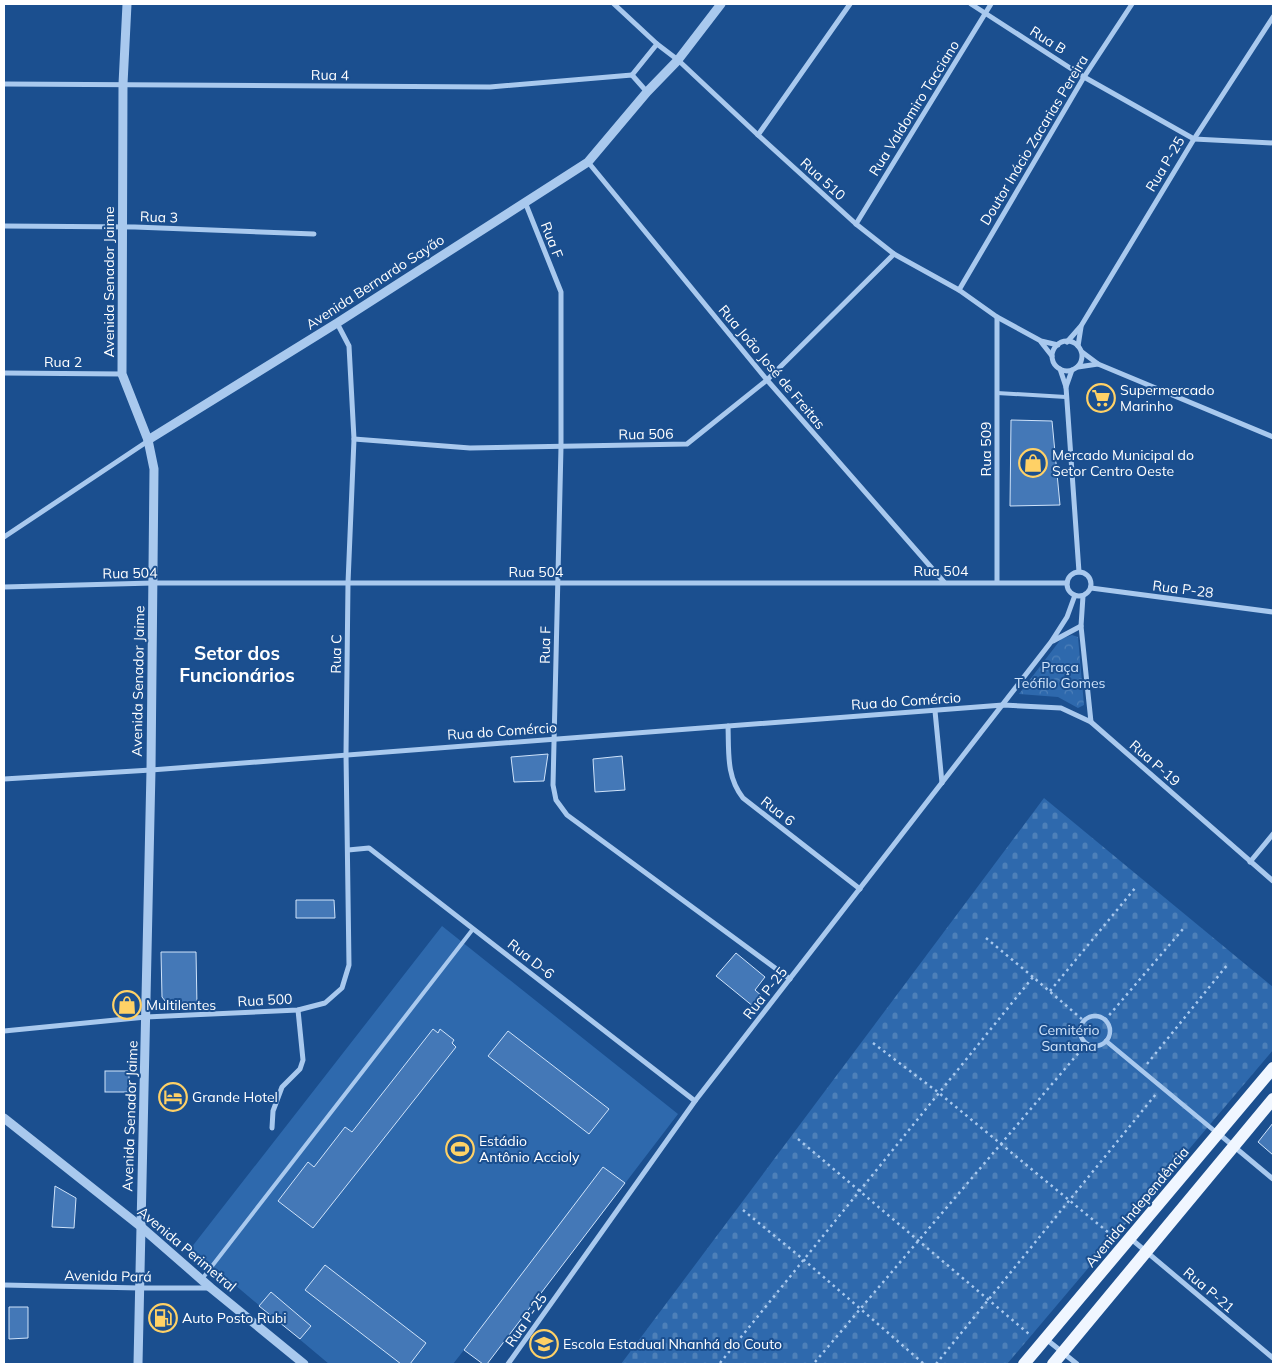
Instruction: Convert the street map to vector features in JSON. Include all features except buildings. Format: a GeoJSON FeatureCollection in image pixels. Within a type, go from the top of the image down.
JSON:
{"type":"FeatureCollection","features":[{"type":"Feature","properties":{"kind":"main road","name":"Avenida Independência"},"geometry":{"type":"LineString","coordinates":[[1024,1364],[1273,1068]]}},
{"type":"Feature","properties":{"kind":"main road"},"geometry":{"type":"LineString","coordinates":[[1053,1364],[1273,1100]]}},
{"type":"Feature","properties":{"kind":"street","name":"Avenida Senador Jaime"},"geometry":{"type":"LineString","coordinates":[[127,4],[123,84],[122,374],[148,440],[154,469],[151,770],[138,1364]]}},
{"type":"Feature","properties":{"kind":"street","name":"Rua 510"},"geometry":{"type":"LineString","coordinates":[[614,4],[657,44],[678,60],[856,224],[894,254],[959,290],[997,317],[1041,341],[1058,344]]}},
{"type":"Feature","properties":{"kind":"street","name":"Avenida Bernardo Sayão"},"geometry":{"type":"LineString","coordinates":[[4,537],[148,440],[337,323],[588,162],[647,92],[678,60],[720,4]]}},
{"type":"Feature","properties":{"kind":"street"},"geometry":{"type":"LineString","coordinates":[[758,135],[850,4]]}},
{"type":"Feature","properties":{"kind":"street","name":"Rua B"},"geometry":{"type":"LineString","coordinates":[[971,4],[1084,77],[1194,139]]}},
{"type":"Feature","properties":{"kind":"street","name":"Rua Valdomiro Tacciano"},"geometry":{"type":"LineString","coordinates":[[856,224],[992,4]]}},
{"type":"Feature","properties":{"kind":"street","name":"Doutor Inácio Zacarias Pereira"},"geometry":{"type":"LineString","coordinates":[[959,290],[1084,77],[1132,4]]}},
{"type":"Feature","properties":{"kind":"street","name":"Rua P-25"},"geometry":{"type":"LineString","coordinates":[[1067,342],[1081,326],[1194,139],[1273,17]]}},
{"type":"Feature","properties":{"kind":"street"},"geometry":{"type":"LineString","coordinates":[[647,92],[632,75],[657,44]]}},
{"type":"Feature","properties":{"kind":"street","name":"Rua 4"},"geometry":{"type":"LineString","coordinates":[[4,84],[490,87],[632,75]]}},
{"type":"Feature","properties":{"kind":"street"},"geometry":{"type":"LineString","coordinates":[[1194,139],[1273,143]]}},
{"type":"Feature","properties":{"kind":"street","name":"Rua João José de Freitas"},"geometry":{"type":"LineString","coordinates":[[588,162],[767,380],[944,582]]}},
{"type":"Feature","properties":{"kind":"street","name":"Rua F"},"geometry":{"type":"LineString","coordinates":[[525,202],[561,292],[562,447],[553,785],[556,800],[566,815],[790,979]]}},
{"type":"Feature","properties":{"kind":"street","name":"Rua 3"},"geometry":{"type":"LineString","coordinates":[[4,226],[123,227],[314,234]]}},
{"type":"Feature","properties":{"kind":"street","name":"Rua 506"},"geometry":{"type":"LineString","coordinates":[[354,439],[470,448],[687,444],[767,380],[894,254]]}},
{"type":"Feature","properties":{"kind":"street","name":"Rua 509"},"geometry":{"type":"LineString","coordinates":[[997,317],[997,582]]}},
{"type":"Feature","properties":{"kind":"street","name":"Rua C"},"geometry":{"type":"LineString","coordinates":[[337,323],[349,346],[354,439],[348,582],[346,754],[349,965],[342,988]]}},
{"type":"Feature","properties":{"kind":"street","name":"Rua P-25"},"geometry":{"type":"LineString","coordinates":[[1078,346],[1081,326]]}},
{"type":"Feature","properties":{"kind":"street","name":"Rua 510"},"geometry":{"type":"LineString","coordinates":[[1041,341],[1052,356]]}},
{"type":"Feature","properties":{"kind":"street"},"geometry":{"type":"LineString","coordinates":[[1079,572],[1066,387],[1060,369],[1052,356],[1058,344],[1067,342],[1078,346],[1082,352],[1098,364],[1273,437]]}},
{"type":"Feature","properties":{"kind":"street"},"geometry":{"type":"LineString","coordinates":[[1078,367],[1081,362],[1082,352]]}},
{"type":"Feature","properties":{"kind":"street"},"geometry":{"type":"LineString","coordinates":[[1060,369],[1066,371],[1098,364]]}},
{"type":"Feature","properties":{"kind":"street"},"geometry":{"type":"LineString","coordinates":[[1066,387],[1072,370]]}},
{"type":"Feature","properties":{"kind":"street","name":"Rua 2"},"geometry":{"type":"LineString","coordinates":[[4,373],[122,374]]}},
{"type":"Feature","properties":{"kind":"street"},"geometry":{"type":"LineString","coordinates":[[1083,596],[1075,596],[1068,589],[1067,583],[1072,574],[1079,572],[1088,576],[1091,582],[1091,588],[1083,596],[1082,626],[1091,722]]}},
{"type":"Feature","properties":{"kind":"street","name":"Rua 504"},"geometry":{"type":"LineString","coordinates":[[4,587],[348,582],[1067,583]]}},
{"type":"Feature","properties":{"kind":"street","name":"Rua P-28"},"geometry":{"type":"LineString","coordinates":[[1091,588],[1273,612]]}},
{"type":"Feature","properties":{"kind":"street","name":"Rua P-25"},"geometry":{"type":"LineString","coordinates":[[508,1364],[696,1101],[1051,642],[1067,617],[1075,596]]}},
{"type":"Feature","properties":{"kind":"street","name":"Rua P-25"},"geometry":{"type":"LineString","coordinates":[[1051,642],[1082,626]]}},
{"type":"Feature","properties":{"kind":"street","name":"Rua do Comércio"},"geometry":{"type":"LineString","coordinates":[[4,779],[151,770],[1003,705]]}},
{"type":"Feature","properties":{"kind":"street","name":"Rua P-19"},"geometry":{"type":"LineString","coordinates":[[1003,705],[1060,708],[1091,722],[1273,881]]}},
{"type":"Feature","properties":{"kind":"street"},"geometry":{"type":"LineString","coordinates":[[935,711],[942,784]]}},
{"type":"Feature","properties":{"kind":"street","name":"Rua 6"},"geometry":{"type":"LineString","coordinates":[[728,726],[730,772],[734,787],[743,798],[860,889]]}},
{"type":"Feature","properties":{"kind":"street"},"geometry":{"type":"LineString","coordinates":[[1250,862],[1273,834]]}},
{"type":"Feature","properties":{"kind":"street","name":"Rua D-6"},"geometry":{"type":"LineString","coordinates":[[348,850],[369,848],[696,1101]]}},
{"type":"Feature","properties":{"kind":"street","name":"Rua 500"},"geometry":{"type":"LineString","coordinates":[[4,1031],[146,1017],[298,1010],[325,1003],[342,988]]}},
{"type":"Feature","properties":{"kind":"street"},"geometry":{"type":"LineString","coordinates":[[272,1128],[274,1111],[282,1087],[300,1068],[303,1060],[298,1010]]}},
{"type":"Feature","properties":{"kind":"street"},"geometry":{"type":"LineString","coordinates":[[1097,1016],[1105,1020],[1110,1028],[1106,1041],[1097,1045],[1087,1043],[1081,1030],[1084,1021],[1097,1016]]}},
{"type":"Feature","properties":{"kind":"street"},"geometry":{"type":"LineString","coordinates":[[1106,1041],[1273,1179]]}},
{"type":"Feature","properties":{"kind":"street","name":"Avenida Perimetral"},"geometry":{"type":"LineString","coordinates":[[4,1118],[140,1226],[211,1288],[304,1364]]}},
{"type":"Feature","properties":{"kind":"street","name":"Rua P-21"},"geometry":{"type":"LineString","coordinates":[[1130,1238],[1273,1358]]}},
{"type":"Feature","properties":{"kind":"street","name":"Avenida Pará"},"geometry":{"type":"LineString","coordinates":[[4,1285],[211,1288]]}},
{"type":"Feature","properties":{"kind":"street"},"geometry":{"type":"LineString","coordinates":[[1046,1339],[1076,1364]]}},
{"type":"Feature","properties":{"kind":"lane"},"geometry":{"type":"LineString","coordinates":[[997,393],[1066,397]]}},
{"type":"Feature","properties":{"kind":"lane"},"geometry":{"type":"LineString","coordinates":[[201,1279],[473,929]]}},
{"type":"Feature","properties":{"kind":"path"},"geometry":{"type":"LineString","coordinates":[[1050,991],[1136,887]]}},
{"type":"Feature","properties":{"kind":"path"},"geometry":{"type":"LineString","coordinates":[[1105,1020],[1183,929]]}},
{"type":"Feature","properties":{"kind":"path"},"geometry":{"type":"LineString","coordinates":[[986,938],[1084,1021]]}},
{"type":"Feature","properties":{"kind":"path"},"geometry":{"type":"LineString","coordinates":[[1141,1071],[1228,964]]}},
{"type":"Feature","properties":{"kind":"path"},"geometry":{"type":"LineString","coordinates":[[720,1363],[1033,977]]}},
{"type":"Feature","properties":{"kind":"path"},"geometry":{"type":"LineString","coordinates":[[873,1043],[939,1093],[1109,1233]]}},
{"type":"Feature","properties":{"kind":"path"},"geometry":{"type":"LineString","coordinates":[[815,1362],[1087,1043]]}},
{"type":"Feature","properties":{"kind":"path"},"geometry":{"type":"LineString","coordinates":[[936,1364],[1161,1088]]}},
{"type":"Feature","properties":{"kind":"path"},"geometry":{"type":"LineString","coordinates":[[798,1139],[1029,1334]]}},
{"type":"Feature","properties":{"kind":"path"},"geometry":{"type":"LineString","coordinates":[[743,1210],[924,1364]]}},
{"type":"Feature","properties":{"kind":"green space","name":"Praça Teófilo Gomes"},"geometry":{"type":"Polygon","coordinates":[[[1072,635],[1078,637],[1084,705],[1078,708],[1058,697],[1019,694],[1061,639],[1072,635]]]}},
{"type":"Feature","properties":{"kind":"green space","name":"Cemitério Santana"},"geometry":{"type":"Polygon","coordinates":[[[1044,798],[1273,987],[1273,1050],[1007,1364],[621,1364],[1044,798]]]}},
{"type":"Feature","properties":{"kind":"green space","name":"Estádio Antônio Accioly"},"geometry":{"type":"Polygon","coordinates":[[[442,926],[678,1114],[487,1364],[483,1364],[464,1350],[453,1364],[329,1364],[191,1248],[442,926]]]}},
{"type":"Feature","properties":{"kind":"place","name":"Supermercado Marinho"},"geometry":{"type":"Point","coordinates":[1101,398]}},
{"type":"Feature","properties":{"kind":"place","name":"Mercado Municipal do Setor Centro Oeste"},"geometry":{"type":"Point","coordinates":[1033,463]}},
{"type":"Feature","properties":{"kind":"place","name":"Multilentes"},"geometry":{"type":"Point","coordinates":[127,1005]}},
{"type":"Feature","properties":{"kind":"place","name":"Grande Hotel"},"geometry":{"type":"Point","coordinates":[173,1097]}},
{"type":"Feature","properties":{"kind":"place","name":"Estádio Antônio Accioly"},"geometry":{"type":"Point","coordinates":[460,1149]}},
{"type":"Feature","properties":{"kind":"place","name":"Auto Posto Rubi"},"geometry":{"type":"Point","coordinates":[163,1318]}},
{"type":"Feature","properties":{"kind":"place","name":"Escola Estadual Nhanhá do Couto"},"geometry":{"type":"Point","coordinates":[544,1344]}},
{"type":"Feature","properties":{"kind":"district","name":"Setor dos Funcionários"},"geometry":{"type":"Point","coordinates":[237,664]}}]}
